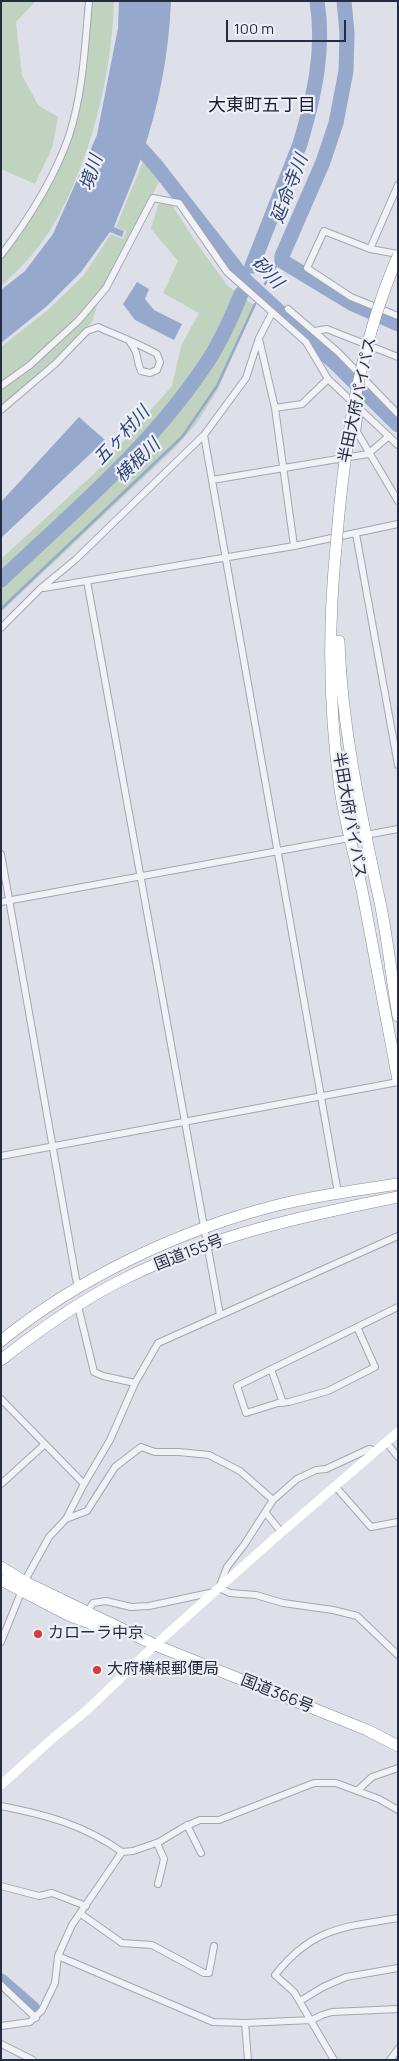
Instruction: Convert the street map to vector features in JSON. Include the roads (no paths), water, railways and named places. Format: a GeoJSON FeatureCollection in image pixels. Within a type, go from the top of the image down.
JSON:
{"type":"FeatureCollection","features":[{"type":"Feature","properties":{"kind":"highway","name":"半田大府パイパス"},"geometry":{"type":"LineString","coordinates":[[398,255],[383,294],[358,384],[348,434],[332,579],[333,721],[341,791],[352,838],[398,1081]]}},
{"type":"Feature","properties":{"kind":"highway","name":"半田大府パイパス"},"geometry":{"type":"LineString","coordinates":[[336,547],[340,679],[364,834],[381,909],[398,1016]]}},
{"type":"Feature","properties":{"kind":"highway","name":"国道155号"},"geometry":{"type":"LineString","coordinates":[[1,1341],[18,1328],[112,1269],[204,1228],[278,1205],[398,1184]]}},
{"type":"Feature","properties":{"kind":"highway","name":"国道155号"},"geometry":{"type":"LineString","coordinates":[[1,1360],[34,1334],[122,1280],[207,1245],[255,1228],[306,1215],[398,1197]]}},
{"type":"Feature","properties":{"kind":"highway","name":"国道366号"},"geometry":{"type":"LineString","coordinates":[[1,1567],[22,1587],[68,1615],[155,1645]]}},
{"type":"Feature","properties":{"kind":"highway","name":"国道366号"},"geometry":{"type":"LineString","coordinates":[[1,1580],[88,1612],[96,1618],[155,1645],[366,1730],[398,1746]]}},
{"type":"Feature","properties":{"kind":"street"},"geometry":{"type":"LineString","coordinates":[[1,255],[19,232],[36,203],[69,136],[82,82],[89,1]]}},
{"type":"Feature","properties":{"kind":"street"},"geometry":{"type":"LineString","coordinates":[[370,249],[398,185]]}},
{"type":"Feature","properties":{"kind":"street"},"geometry":{"type":"LineString","coordinates":[[1,386],[30,365],[78,321],[106,288],[154,198],[179,203],[227,272],[306,342],[328,378],[398,445]]}},
{"type":"Feature","properties":{"kind":"street"},"geometry":{"type":"LineString","coordinates":[[398,255],[370,249],[324,231],[307,268],[351,297],[398,316]]}},
{"type":"Feature","properties":{"kind":"street"},"geometry":{"type":"LineString","coordinates":[[288,309],[338,352],[398,414]]}},
{"type":"Feature","properties":{"kind":"street"},"geometry":{"type":"LineString","coordinates":[[1,628],[41,588],[75,560],[204,435],[246,378],[259,338],[272,313]]}},
{"type":"Feature","properties":{"kind":"street"},"geometry":{"type":"LineString","coordinates":[[1,410],[55,364],[88,331],[98,327],[129,341],[136,342],[157,354],[160,362],[157,370],[150,373],[141,371],[138,364],[138,354],[129,341]]}},
{"type":"Feature","properties":{"kind":"street"},"geometry":{"type":"LineString","coordinates":[[306,342],[315,332],[327,329],[398,357]]}},
{"type":"Feature","properties":{"kind":"street"},"geometry":{"type":"LineString","coordinates":[[259,338],[275,408],[294,546]]}},
{"type":"Feature","properties":{"kind":"street"},"geometry":{"type":"LineString","coordinates":[[275,408],[302,404],[328,378]]}},
{"type":"Feature","properties":{"kind":"street"},"geometry":{"type":"LineString","coordinates":[[360,409],[357,432],[368,454],[398,501]]}},
{"type":"Feature","properties":{"kind":"street"},"geometry":{"type":"LineString","coordinates":[[204,435],[224,557],[338,1193]]}},
{"type":"Feature","properties":{"kind":"street"},"geometry":{"type":"LineString","coordinates":[[212,480],[368,454],[388,436]]}},
{"type":"Feature","properties":{"kind":"street"},"geometry":{"type":"LineString","coordinates":[[41,588],[294,546],[398,524]]}},
{"type":"Feature","properties":{"kind":"street"},"geometry":{"type":"LineString","coordinates":[[356,534],[395,728],[398,765]]}},
{"type":"Feature","properties":{"kind":"street"},"geometry":{"type":"LineString","coordinates":[[87,581],[220,1315]]}},
{"type":"Feature","properties":{"kind":"street"},"geometry":{"type":"LineString","coordinates":[[1,902],[398,829]]}},
{"type":"Feature","properties":{"kind":"street"},"geometry":{"type":"LineString","coordinates":[[1,854],[76,1279],[80,1288]]}},
{"type":"Feature","properties":{"kind":"street"},"geometry":{"type":"LineString","coordinates":[[1,1156],[398,1081]]}},
{"type":"Feature","properties":{"kind":"street"},"geometry":{"type":"LineString","coordinates":[[1,1642],[22,1587],[49,1537],[66,1519],[110,1440],[135,1384],[158,1343],[398,1236]]}},
{"type":"Feature","properties":{"kind":"street"},"geometry":{"type":"LineString","coordinates":[[78,1306],[94,1372],[135,1384]]}},
{"type":"Feature","properties":{"kind":"street"},"geometry":{"type":"LineString","coordinates":[[357,1327],[375,1367],[328,1391],[246,1413],[236,1386],[398,1307]]}},
{"type":"Feature","properties":{"kind":"street"},"geometry":{"type":"LineString","coordinates":[[271,1369],[283,1402]]}},
{"type":"Feature","properties":{"kind":"street"},"geometry":{"type":"LineString","coordinates":[[1,1399],[84,1484]]}},
{"type":"Feature","properties":{"kind":"street"},"geometry":{"type":"LineString","coordinates":[[1,1785],[86,1711],[155,1645],[282,1532],[398,1432]]}},
{"type":"Feature","properties":{"kind":"street"},"geometry":{"type":"LineString","coordinates":[[387,1443],[398,1457]]}},
{"type":"Feature","properties":{"kind":"street"},"geometry":{"type":"LineString","coordinates":[[1,1484],[45,1444]]}},
{"type":"Feature","properties":{"kind":"street"},"geometry":{"type":"LineString","coordinates":[[66,1519],[87,1511],[115,1467],[141,1447],[155,1452],[209,1455],[240,1470],[272,1500]]}},
{"type":"Feature","properties":{"kind":"street"},"geometry":{"type":"LineString","coordinates":[[217,1590],[227,1567],[244,1545],[272,1500],[303,1476],[316,1470],[326,1469],[369,1449],[377,1451]]}},
{"type":"Feature","properties":{"kind":"street"},"geometry":{"type":"LineString","coordinates":[[335,1486],[371,1527],[398,1522]]}},
{"type":"Feature","properties":{"kind":"street"},"geometry":{"type":"LineString","coordinates":[[265,1512],[282,1532]]}},
{"type":"Feature","properties":{"kind":"street"},"geometry":{"type":"LineString","coordinates":[[88,1612],[93,1603],[106,1601],[131,1607],[149,1606],[217,1590],[256,1595],[283,1603],[333,1610],[357,1616],[398,1655]]}},
{"type":"Feature","properties":{"kind":"street"},"geometry":{"type":"LineString","coordinates":[[357,1791],[372,1777],[398,1768]]}},
{"type":"Feature","properties":{"kind":"street"},"geometry":{"type":"LineString","coordinates":[[1,1806],[72,1824],[102,1838],[122,1852],[133,1852],[157,1843],[200,1820],[219,1820],[314,1783],[336,1783],[378,1799],[398,1810]]}},
{"type":"Feature","properties":{"kind":"street"},"geometry":{"type":"LineString","coordinates":[[187,1826],[201,1854]]}},
{"type":"Feature","properties":{"kind":"street"},"geometry":{"type":"LineString","coordinates":[[157,1843],[164,1859],[158,1884]]}},
{"type":"Feature","properties":{"kind":"street"},"geometry":{"type":"LineString","coordinates":[[1,2026],[30,2022],[42,2010],[55,1983],[58,1956],[72,1926],[122,1852]]}},
{"type":"Feature","properties":{"kind":"street"},"geometry":{"type":"LineString","coordinates":[[1,1886],[39,1896],[52,1893],[86,1906]]}},
{"type":"Feature","properties":{"kind":"street"},"geometry":{"type":"LineString","coordinates":[[81,1914],[122,1943],[152,1945],[204,1973],[209,1973],[214,1946]]}},
{"type":"Feature","properties":{"kind":"street"},"geometry":{"type":"LineString","coordinates":[[334,2060],[320,2039],[312,2020],[300,2001],[288,1986],[275,1975],[290,1956],[312,1940],[337,1928],[398,1918]]}},
{"type":"Feature","properties":{"kind":"street"},"geometry":{"type":"LineString","coordinates":[[58,1956],[213,2022],[245,2023],[312,2020],[332,2012],[398,2009]]}},
{"type":"Feature","properties":{"kind":"street"},"geometry":{"type":"LineString","coordinates":[[300,2001],[323,1986],[346,1977],[398,1968]]}},
{"type":"Feature","properties":{"kind":"street"},"geometry":{"type":"LineString","coordinates":[[1,1985],[36,2018]]}},
{"type":"Feature","properties":{"kind":"street"},"geometry":{"type":"LineString","coordinates":[[245,2023],[248,2060]]}},
{"type":"Feature","properties":{"kind":"street"},"geometry":{"type":"LineString","coordinates":[[1,2044],[33,2060]]}},
{"type":"Feature","properties":{"kind":"street"},"geometry":{"type":"LineString","coordinates":[[390,2060],[397,2050]]}},
{"type":"Feature","properties":{"kind":"water","name":"境川"},"geometry":{"type":"Polygon","coordinates":[[[119,1],[171,1],[165,60],[153,118],[139,164],[114,227],[124,231],[122,237],[110,232],[81,272],[47,306],[1,343],[1,290],[25,271],[53,234],[97,135],[118,28],[119,1]]]}},
{"type":"Feature","properties":{"kind":"water"},"geometry":{"type":"Polygon","coordinates":[[[137,282],[149,289],[145,299],[154,310],[182,324],[174,340],[135,320],[123,304],[137,282]]]}},
{"type":"Feature","properties":{"kind":"water"},"geometry":{"type":"Polygon","coordinates":[[[79,417],[105,440],[1,538],[1,502],[79,417]]]}},
{"type":"Feature","properties":{"kind":"waterway","name":"五ヶ村川"},"geometry":{"type":"LineString","coordinates":[[252,266],[300,144],[310,109],[319,55],[320,37],[317,1]]}},
{"type":"Feature","properties":{"kind":"waterway","name":"延命寺川"},"geometry":{"type":"LineString","coordinates":[[344,1],[347,33],[346,71],[336,123],[323,162],[282,256],[282,261],[353,304],[398,324]]}},
{"type":"Feature","properties":{"kind":"waterway","name":"砂川"},"geometry":{"type":"LineString","coordinates":[[129,135],[158,168],[246,281],[337,365],[398,425]]}},
{"type":"Feature","properties":{"kind":"waterway","name":"横根川"},"geometry":{"type":"LineString","coordinates":[[265,284],[282,256]]}},
{"type":"Feature","properties":{"kind":"waterway","name":"五ヶ村川"},"geometry":{"type":"LineString","coordinates":[[1,580],[115,473],[167,416],[213,353],[241,294]]}},
{"type":"Feature","properties":{"kind":"waterway","name":"横根川"},"geometry":{"type":"LineString","coordinates":[[1,609],[182,437],[217,386],[255,304]]}},
{"type":"Feature","properties":{"kind":"waterway"},"geometry":{"type":"LineString","coordinates":[[1,1981],[33,2009]]}},
{"type":"Feature","properties":{"kind":"place","name":"カローラ中京"},"geometry":{"type":"Point","coordinates":[38,1634]}},
{"type":"Feature","properties":{"kind":"place","name":"大府横根郵便局"},"geometry":{"type":"Point","coordinates":[97,1670]}},
{"type":"Feature","properties":{"kind":"district","name":"大東町五丁目"},"geometry":{"type":"Point","coordinates":[262,106]}}]}
